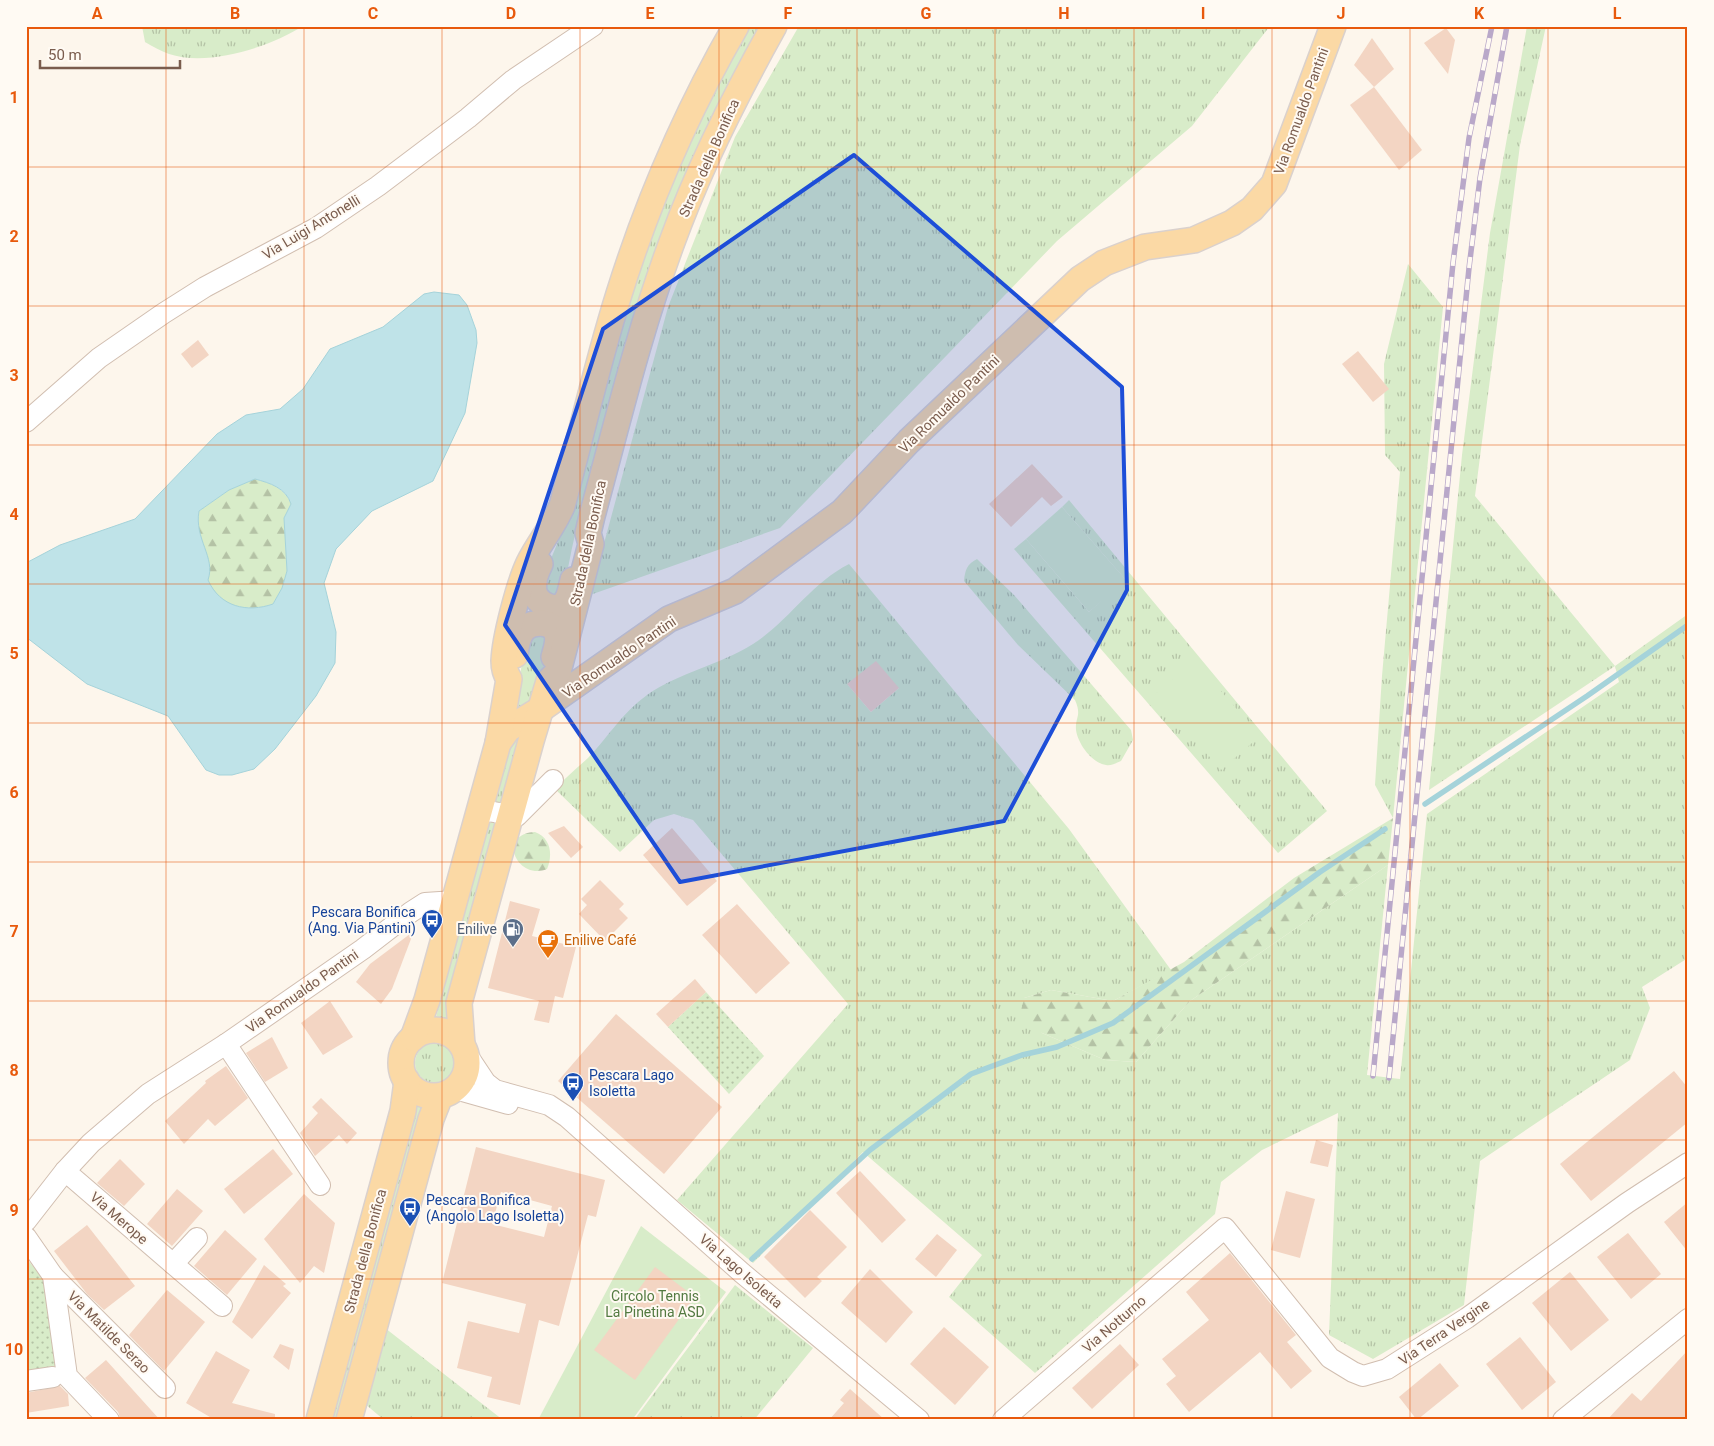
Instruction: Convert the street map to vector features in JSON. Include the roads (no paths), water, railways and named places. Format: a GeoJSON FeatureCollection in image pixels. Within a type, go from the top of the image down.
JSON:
{"type":"FeatureCollection","features":[{"type":"Feature","properties":{"kind":"main road"},"geometry":{"type":"LineString","coordinates":[[588,532],[581,543],[567,600],[558,607],[551,607],[537,598],[534,587],[538,569],[553,537],[555,522],[562,506],[619,294],[635,246],[694,104],[736,26]]}},
{"type":"Feature","properties":{"kind":"main road","name":"Strada della Bonifica"},"geometry":{"type":"LineString","coordinates":[[464,1049],[459,1003],[541,709],[550,681],[558,672],[563,654],[591,544],[588,532],[642,334],[672,242],[722,124],[774,26]]}},
{"type":"Feature","properties":{"kind":"main road","name":"Via Romualdo Pantini"},"geometry":{"type":"LineString","coordinates":[[498,744],[508,729],[541,709],[669,620],[735,591],[842,512],[909,441],[1080,279],[1104,263],[1145,247],[1194,240],[1232,223],[1252,209],[1274,184],[1333,26]]}},
{"type":"Feature","properties":{"kind":"main road"},"geometry":{"type":"LineString","coordinates":[[509,679],[505,672],[505,647],[523,580],[528,565],[544,534],[555,522]]}},
{"type":"Feature","properties":{"kind":"main road"},"geometry":{"type":"LineString","coordinates":[[413,1038],[435,1030],[450,1034],[464,1049],[466,1073],[448,1092],[425,1095],[412,1087],[407,1081],[402,1059],[408,1044],[413,1038],[427,1000],[498,744],[509,679],[513,673],[520,635],[528,626],[541,623],[550,625],[557,636],[550,681]]}},
{"type":"Feature","properties":{"kind":"main road","name":"Strada della Bonifica"},"geometry":{"type":"LineString","coordinates":[[319,1420],[402,1111],[407,1081]]}},
{"type":"Feature","properties":{"kind":"main road","name":"Strada della Bonifica"},"geometry":{"type":"LineString","coordinates":[[349,1420],[431,1119],[448,1092]]}},
{"type":"Feature","properties":{"kind":"street","name":"Via Luigi Antonelli"},"geometry":{"type":"LineString","coordinates":[[26,422],[99,358],[205,287],[316,228],[378,186],[468,118],[513,80],[593,26]]}},
{"type":"Feature","properties":{"kind":"street"},"geometry":{"type":"LineString","coordinates":[[478,816],[488,811],[510,816],[520,815],[553,780]]}},
{"type":"Feature","properties":{"kind":"street","name":"Via Romualdo Pantini"},"geometry":{"type":"LineString","coordinates":[[26,1221],[65,1171],[91,1144],[148,1094],[226,1044],[425,903],[455,901]]}},
{"type":"Feature","properties":{"kind":"street"},"geometry":{"type":"LineString","coordinates":[[226,1044],[320,1185]]}},
{"type":"Feature","properties":{"kind":"street","name":"Via Lago Isoletta"},"geometry":{"type":"LineString","coordinates":[[464,1049],[486,1082],[496,1090],[549,1105],[567,1117],[742,1273],[919,1420]]}},
{"type":"Feature","properties":{"kind":"street"},"geometry":{"type":"LineString","coordinates":[[448,1092],[567,1117]]}},
{"type":"Feature","properties":{"kind":"street","name":"Via Terra Vergine"},"geometry":{"type":"LineString","coordinates":[[1226,1228],[1330,1358],[1353,1372],[1364,1376],[1387,1370],[1467,1318],[1627,1203],[1688,1163]]}},
{"type":"Feature","properties":{"kind":"street","name":"Via Merope"},"geometry":{"type":"LineString","coordinates":[[65,1171],[222,1306]]}},
{"type":"Feature","properties":{"kind":"street","name":"Via Notturno"},"geometry":{"type":"LineString","coordinates":[[1003,1420],[1226,1228]]}},
{"type":"Feature","properties":{"kind":"street","name":"Via Matilde Serao"},"geometry":{"type":"LineString","coordinates":[[26,1237],[53,1276],[166,1388]]}},
{"type":"Feature","properties":{"kind":"street"},"geometry":{"type":"LineString","coordinates":[[173,1264],[197,1238]]}},
{"type":"Feature","properties":{"kind":"street","name":"Via Matilde Serao"},"geometry":{"type":"LineString","coordinates":[[53,1276],[67,1376],[109,1420]]}},
{"type":"Feature","properties":{"kind":"street"},"geometry":{"type":"LineString","coordinates":[[1563,1420],[1688,1319]]}},
{"type":"Feature","properties":{"kind":"street"},"geometry":{"type":"LineString","coordinates":[[26,1381],[53,1377]]}},
{"type":"Feature","properties":{"kind":"water"},"geometry":{"type":"Polygon","coordinates":[[[434,292],[459,295],[467,305],[476,330],[477,343],[465,413],[433,481],[372,511],[336,549],[324,583],[336,632],[335,663],[316,696],[275,749],[254,769],[232,775],[219,775],[206,770],[168,716],[87,684],[26,637],[26,563],[60,545],[135,519],[217,434],[246,415],[280,409],[303,389],[330,349],[383,327],[424,294],[434,292]],[[255,479],[229,490],[199,511],[198,521],[209,563],[210,572],[208,580],[213,589],[227,602],[235,606],[254,608],[273,604],[282,588],[287,571],[284,518],[291,504],[289,498],[281,490],[272,484],[255,479]]]}},
{"type":"Feature","properties":{"kind":"waterway"},"geometry":{"type":"LineString","coordinates":[[1425,804],[1587,696],[1688,625]]}},
{"type":"Feature","properties":{"kind":"waterway"},"geometry":{"type":"LineString","coordinates":[[752,1259],[870,1150],[971,1074],[1022,1055],[1057,1047],[1113,1023],[1320,872],[1385,829]]}},
{"type":"Feature","properties":{"kind":"railway"},"geometry":{"type":"LineString","coordinates":[[1373,1076],[1453,263],[1469,138],[1492,26]]}},
{"type":"Feature","properties":{"kind":"railway"},"geometry":{"type":"LineString","coordinates":[[1389,1078],[1469,268],[1480,178],[1507,26]]}},
{"type":"Feature","properties":{"kind":"place","name":"Pescara Bonifica (Ang. Via Pantini)"},"geometry":{"type":"Point","coordinates":[432,939]}},
{"type":"Feature","properties":{"kind":"place","name":"Enilive"},"geometry":{"type":"Point","coordinates":[513,948]}},
{"type":"Feature","properties":{"kind":"place","name":"Enilive Café"},"geometry":{"type":"Point","coordinates":[548,959]}},
{"type":"Feature","properties":{"kind":"place","name":"Pescara Lago Isoletta"},"geometry":{"type":"Point","coordinates":[573,1102]}},
{"type":"Feature","properties":{"kind":"place","name":"Pescara Bonifica (Angolo Lago Isoletta)"},"geometry":{"type":"Point","coordinates":[410,1227]}},
{"type":"Feature","properties":{"kind":"park label","name":"Circolo Tennis La Pinetina ASD"},"geometry":{"type":"Point","coordinates":[655,1304]}}]}
